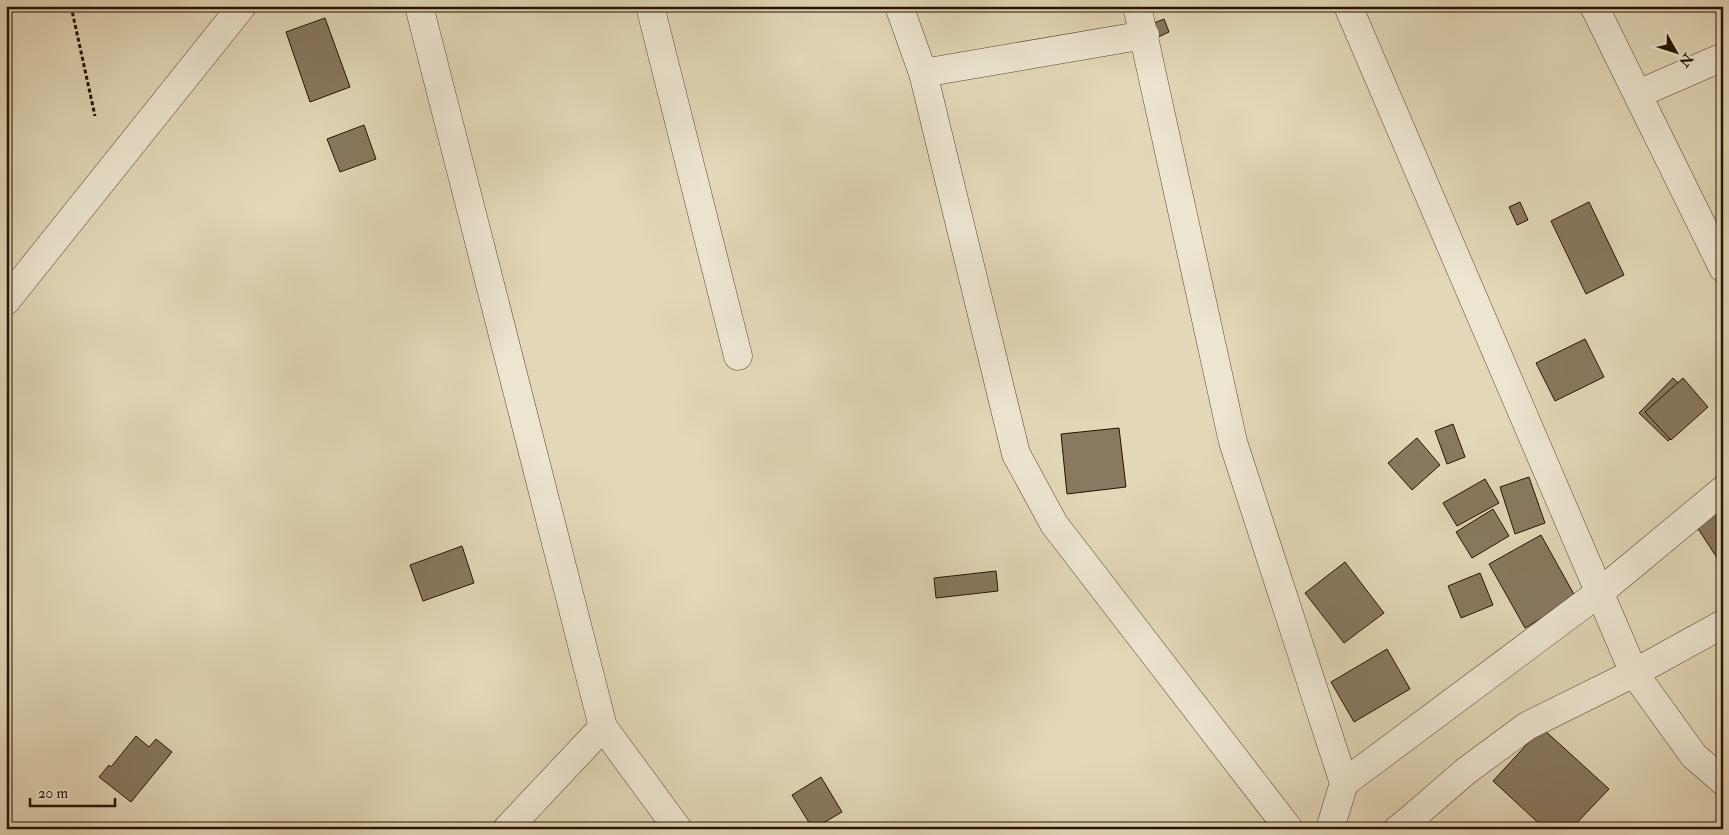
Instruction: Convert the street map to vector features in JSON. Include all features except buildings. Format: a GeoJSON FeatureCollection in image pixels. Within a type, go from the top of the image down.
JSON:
{"type":"FeatureCollection","features":[{"type":"Feature","properties":{"kind":"street"},"geometry":{"type":"LineString","coordinates":[[6,301],[242,6]]}},
{"type":"Feature","properties":{"kind":"street"},"geometry":{"type":"LineString","coordinates":[[419,6],[603,727],[678,829]]}},
{"type":"Feature","properties":{"kind":"street"},"geometry":{"type":"LineString","coordinates":[[650,6],[738,356]]}},
{"type":"Feature","properties":{"kind":"street"},"geometry":{"type":"LineString","coordinates":[[899,6],[923,73],[1016,454],[1054,524],[1289,829]]}},
{"type":"Feature","properties":{"kind":"street"},"geometry":{"type":"LineString","coordinates":[[1137,6],[1145,35],[1234,442],[1344,783],[1330,829]]}},
{"type":"Feature","properties":{"kind":"street"},"geometry":{"type":"LineString","coordinates":[[1348,6],[1634,673],[1694,756],[1723,781]]}},
{"type":"Feature","properties":{"kind":"street"},"geometry":{"type":"LineString","coordinates":[[1594,6],[1723,268]]}},
{"type":"Feature","properties":{"kind":"street"},"geometry":{"type":"LineString","coordinates":[[923,73],[1145,35]]}},
{"type":"Feature","properties":{"kind":"street"},"geometry":{"type":"LineString","coordinates":[[1638,94],[1723,57]]}},
{"type":"Feature","properties":{"kind":"street"},"geometry":{"type":"LineString","coordinates":[[1344,783],[1600,592],[1723,490]]}},
{"type":"Feature","properties":{"kind":"street"},"geometry":{"type":"LineString","coordinates":[[1406,827],[1466,771],[1527,726],[1634,673],[1723,624]]}},
{"type":"Feature","properties":{"kind":"street"},"geometry":{"type":"LineString","coordinates":[[507,829],[603,727]]}},
{"type":"Feature","properties":{"kind":"path"},"geometry":{"type":"LineString","coordinates":[[71,6],[95,116]]}}]}
